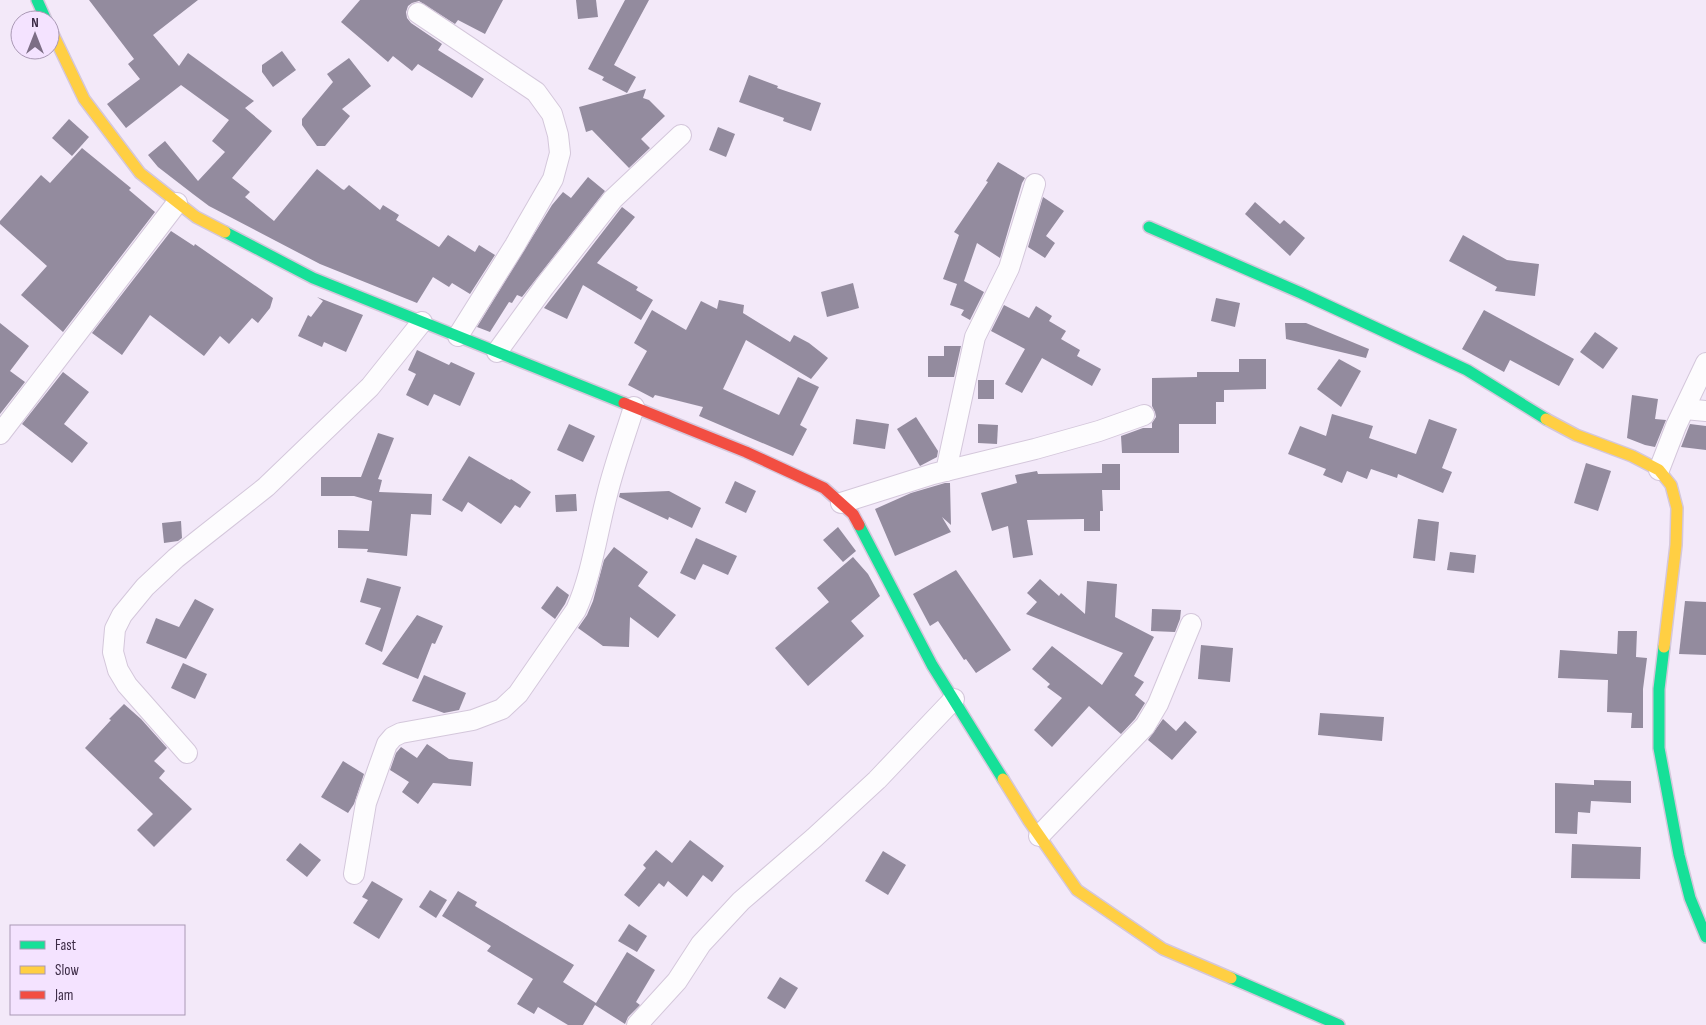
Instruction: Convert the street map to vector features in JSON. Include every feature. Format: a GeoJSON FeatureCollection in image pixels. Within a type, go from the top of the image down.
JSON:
{"type":"FeatureCollection","features":[{"type":"Feature","properties":{"kind":"main road"},"geometry":{"type":"LineString","coordinates":[[60,49],[84,99],[140,173],[196,217],[313,278],[634,407],[794,473],[824,488],[853,514],[932,665],[1039,836],[1077,890],[1163,949],[1339,1025]]}},
{"type":"Feature","properties":{"kind":"main road"},"geometry":{"type":"LineString","coordinates":[[1149,227],[1292,289],[1467,370],[1576,435],[1632,456],[1659,470],[1671,485],[1677,508],[1676,546],[1659,689],[1659,748],[1679,855],[1690,898],[1706,937]]}},
{"type":"Feature","properties":{"kind":"street"},"geometry":{"type":"LineString","coordinates":[[418,13],[536,92],[552,114],[558,135],[560,153],[553,179],[515,245],[458,336]]}},
{"type":"Feature","properties":{"kind":"street"},"geometry":{"type":"LineString","coordinates":[[497,352],[544,287],[613,199],[681,135]]}},
{"type":"Feature","properties":{"kind":"street"},"geometry":{"type":"LineString","coordinates":[[946,471],[975,337],[1009,268],[1035,184]]}},
{"type":"Feature","properties":{"kind":"street"},"geometry":{"type":"LineString","coordinates":[[0,434],[177,203]]}},
{"type":"Feature","properties":{"kind":"street"},"geometry":{"type":"LineString","coordinates":[[187,753],[128,685],[118,670],[113,652],[114,629],[122,615],[145,587],[176,558],[266,487],[370,387],[422,322]]}},
{"type":"Feature","properties":{"kind":"street"},"geometry":{"type":"LineString","coordinates":[[1659,470],[1676,426],[1706,364]]}},
{"type":"Feature","properties":{"kind":"street"},"geometry":{"type":"LineString","coordinates":[[354,874],[366,803],[387,744],[393,737],[401,733],[472,720],[502,709],[518,694],[576,610],[581,599],[599,534],[608,492],[634,407]]}},
{"type":"Feature","properties":{"kind":"street"},"geometry":{"type":"LineString","coordinates":[[1685,409],[1706,411]]}},
{"type":"Feature","properties":{"kind":"street"},"geometry":{"type":"LineString","coordinates":[[841,504],[946,471],[1099,431],[1144,415]]}},
{"type":"Feature","properties":{"kind":"street"},"geometry":{"type":"LineString","coordinates":[[1039,836],[1145,726],[1158,704],[1191,624]]}},
{"type":"Feature","properties":{"kind":"street"},"geometry":{"type":"LineString","coordinates":[[637,1025],[677,982],[701,944],[736,907],[877,780],[954,699]]}},
{"type":"Feature","properties":{"kind":"building"},"geometry":{"type":"Polygon","coordinates":[[[89,0],[198,0],[153,35],[179,66],[188,53],[254,101],[245,108],[272,131],[232,178],[250,192],[245,197],[274,221],[317,169],[342,189],[344,190],[349,185],[380,210],[383,205],[399,215],[396,220],[439,247],[448,235],[475,252],[479,245],[495,255],[470,294],[452,283],[449,287],[433,277],[417,303],[320,264],[209,206],[158,167],[148,155],[165,141],[198,181],[225,152],[212,141],[229,120],[181,85],[126,128],[107,104],[140,79],[128,64],[134,59],[89,0]]]}},
{"type":"Feature","properties":{"kind":"building"},"geometry":{"type":"Polygon","coordinates":[[[360,0],[503,0],[485,34],[458,20],[455,24],[419,1],[408,6],[406,12],[407,18],[411,23],[442,44],[438,50],[484,79],[472,98],[418,64],[412,71],[393,56],[388,62],[341,22],[360,0]]]}},
{"type":"Feature","properties":{"kind":"building"},"geometry":{"type":"Polygon","coordinates":[[[576,0],[596,0],[598,17],[578,19],[576,0]]]}},
{"type":"Feature","properties":{"kind":"building"},"geometry":{"type":"Polygon","coordinates":[[[625,0],[649,0],[614,65],[636,77],[627,93],[602,80],[604,77],[588,69],[625,0]]]}},
{"type":"Feature","properties":{"kind":"building"},"geometry":{"type":"Polygon","coordinates":[[[282,51],[296,70],[273,87],[262,72],[262,65],[282,51]]]}},
{"type":"Feature","properties":{"kind":"building"},"geometry":{"type":"Polygon","coordinates":[[[349,58],[371,86],[342,109],[350,116],[325,146],[317,146],[302,125],[302,119],[333,82],[327,74],[349,58]]]}},
{"type":"Feature","properties":{"kind":"building"},"geometry":{"type":"Polygon","coordinates":[[[749,75],[778,86],[777,88],[821,103],[811,131],[783,121],[784,118],[739,102],[749,75]]]}},
{"type":"Feature","properties":{"kind":"building"},"geometry":{"type":"Polygon","coordinates":[[[646,89],[643,98],[649,100],[665,116],[641,139],[650,148],[629,168],[592,130],[586,132],[579,107],[646,89]]]}},
{"type":"Feature","properties":{"kind":"building"},"geometry":{"type":"Polygon","coordinates":[[[69,119],[89,137],[72,156],[52,138],[69,119]]]}},
{"type":"Feature","properties":{"kind":"building"},"geometry":{"type":"Polygon","coordinates":[[[718,127],[735,134],[726,157],[709,150],[718,127]]]}},
{"type":"Feature","properties":{"kind":"building"},"geometry":{"type":"Polygon","coordinates":[[[82,148],[131,188],[129,190],[155,212],[63,332],[21,295],[47,266],[0,224],[0,221],[41,175],[50,183],[82,148]]]}},
{"type":"Feature","properties":{"kind":"building"},"geometry":{"type":"Polygon","coordinates":[[[998,162],[1025,178],[1000,258],[977,243],[964,281],[984,292],[970,320],[961,315],[964,310],[950,305],[957,284],[943,279],[959,235],[954,232],[988,182],[986,181],[998,162]]]}},
{"type":"Feature","properties":{"kind":"building"},"geometry":{"type":"Polygon","coordinates":[[[588,177],[605,191],[522,297],[517,295],[512,303],[509,302],[490,332],[477,327],[552,205],[563,192],[571,198],[588,177]]]}},
{"type":"Feature","properties":{"kind":"building"},"geometry":{"type":"Polygon","coordinates":[[[1043,197],[1064,211],[1046,236],[1055,243],[1045,258],[1028,247],[1043,197]]]}},
{"type":"Feature","properties":{"kind":"building"},"geometry":{"type":"Polygon","coordinates":[[[1255,202],[1280,224],[1284,220],[1305,238],[1290,256],[1245,214],[1255,202]]]}},
{"type":"Feature","properties":{"kind":"building"},"geometry":{"type":"Polygon","coordinates":[[[622,207],[635,217],[597,263],[638,287],[636,290],[653,300],[641,320],[583,285],[567,319],[544,308],[622,207]]]}},
{"type":"Feature","properties":{"kind":"building"},"geometry":{"type":"Polygon","coordinates":[[[171,231],[194,246],[195,244],[273,298],[270,308],[258,323],[252,318],[229,344],[220,336],[204,356],[150,315],[122,355],[92,333],[171,231]]]}},
{"type":"Feature","properties":{"kind":"building"},"geometry":{"type":"Polygon","coordinates":[[[1463,235],[1507,260],[1539,264],[1535,296],[1495,291],[1497,287],[1449,261],[1463,235]]]}},
{"type":"Feature","properties":{"kind":"building"},"geometry":{"type":"Polygon","coordinates":[[[853,283],[859,308],[827,317],[821,292],[853,283]]]}},
{"type":"Feature","properties":{"kind":"building"},"geometry":{"type":"Polygon","coordinates":[[[317,297],[363,315],[346,352],[324,342],[322,347],[298,336],[308,315],[311,317],[323,301],[317,297]]]}},
{"type":"Feature","properties":{"kind":"building"},"geometry":{"type":"Polygon","coordinates":[[[1216,298],[1240,303],[1235,327],[1211,321],[1216,298]]]}},
{"type":"Feature","properties":{"kind":"building"},"geometry":{"type":"Polygon","coordinates":[[[719,300],[744,305],[743,313],[790,342],[794,335],[809,343],[828,358],[811,379],[746,340],[723,389],[779,415],[798,377],[819,387],[800,425],[807,429],[793,456],[699,416],[703,407],[655,395],[653,398],[628,385],[647,351],[634,343],[652,310],[686,330],[701,301],[717,309],[719,300]]]}},
{"type":"Feature","properties":{"kind":"building"},"geometry":{"type":"Polygon","coordinates":[[[1004,305],[1029,318],[1036,306],[1052,316],[1049,321],[1066,331],[1061,339],[1080,350],[1077,356],[1101,369],[1092,386],[1042,358],[1022,393],[1005,384],[1025,349],[991,331],[1004,305]]]}},
{"type":"Feature","properties":{"kind":"building"},"geometry":{"type":"Polygon","coordinates":[[[1484,310],[1574,359],[1559,386],[1510,360],[1504,372],[1462,349],[1484,310]]]}},
{"type":"Feature","properties":{"kind":"building"},"geometry":{"type":"Polygon","coordinates":[[[0,323],[29,346],[10,371],[25,382],[0,414],[0,323]]]}},
{"type":"Feature","properties":{"kind":"building"},"geometry":{"type":"Polygon","coordinates":[[[1285,323],[1306,323],[1369,349],[1366,358],[1286,339],[1285,323]]]}},
{"type":"Feature","properties":{"kind":"building"},"geometry":{"type":"Polygon","coordinates":[[[1595,332],[1618,348],[1603,369],[1580,352],[1595,332]]]}},
{"type":"Feature","properties":{"kind":"building"},"geometry":{"type":"Polygon","coordinates":[[[944,346],[961,346],[954,377],[928,377],[928,356],[944,356],[944,346]]]}},
{"type":"Feature","properties":{"kind":"building"},"geometry":{"type":"Polygon","coordinates":[[[417,350],[449,365],[451,362],[475,373],[460,406],[434,394],[428,406],[406,395],[416,374],[408,370],[417,350]]]}},
{"type":"Feature","properties":{"kind":"building"},"geometry":{"type":"Polygon","coordinates":[[[1239,359],[1266,359],[1266,389],[1224,390],[1224,402],[1216,402],[1216,424],[1179,424],[1179,453],[1122,453],[1121,436],[1143,428],[1152,428],[1152,423],[1156,417],[1152,406],[1152,378],[1197,377],[1197,372],[1239,372],[1239,359]]]}},
{"type":"Feature","properties":{"kind":"building"},"geometry":{"type":"Polygon","coordinates":[[[1339,359],[1361,371],[1341,407],[1317,389],[1339,359]]]}},
{"type":"Feature","properties":{"kind":"building"},"geometry":{"type":"Polygon","coordinates":[[[63,372],[89,392],[64,424],[88,443],[72,463],[22,424],[63,372]]]}},
{"type":"Feature","properties":{"kind":"building"},"geometry":{"type":"Polygon","coordinates":[[[978,380],[994,380],[994,399],[978,399],[978,380]]]}},
{"type":"Feature","properties":{"kind":"building"},"geometry":{"type":"Polygon","coordinates":[[[1632,395],[1658,399],[1655,419],[1666,420],[1655,447],[1627,438],[1632,395]]]}},
{"type":"Feature","properties":{"kind":"building"},"geometry":{"type":"Polygon","coordinates":[[[1332,414],[1373,426],[1369,438],[1416,454],[1429,419],[1457,429],[1442,468],[1452,472],[1443,493],[1398,474],[1397,478],[1371,469],[1367,479],[1347,471],[1342,483],[1323,475],[1326,469],[1288,454],[1300,426],[1326,436],[1332,414]]]}},
{"type":"Feature","properties":{"kind":"building"},"geometry":{"type":"Polygon","coordinates":[[[916,417],[938,451],[937,457],[920,466],[897,429],[916,417]]]}},
{"type":"Feature","properties":{"kind":"building"},"geometry":{"type":"Polygon","coordinates":[[[856,419],[889,424],[885,449],[853,444],[856,419]]]}},
{"type":"Feature","properties":{"kind":"building"},"geometry":{"type":"Polygon","coordinates":[[[569,424],[595,436],[583,462],[557,450],[569,424]]]}},
{"type":"Feature","properties":{"kind":"building"},"geometry":{"type":"Polygon","coordinates":[[[978,424],[998,425],[997,444],[978,443],[978,424]]]}},
{"type":"Feature","properties":{"kind":"building"},"geometry":{"type":"Polygon","coordinates":[[[1690,424],[1706,426],[1706,450],[1681,447],[1690,424]]]}},
{"type":"Feature","properties":{"kind":"building"},"geometry":{"type":"Polygon","coordinates":[[[378,433],[394,438],[378,479],[382,480],[379,492],[432,494],[431,515],[411,514],[407,556],[367,552],[368,549],[338,548],[338,530],[369,531],[372,501],[354,496],[321,496],[321,477],[361,477],[378,433]]]}},
{"type":"Feature","properties":{"kind":"building"},"geometry":{"type":"Polygon","coordinates":[[[469,456],[531,492],[520,508],[515,505],[501,524],[468,502],[462,512],[442,500],[469,456]]]}},
{"type":"Feature","properties":{"kind":"building"},"geometry":{"type":"Polygon","coordinates":[[[1586,463],[1611,471],[1598,511],[1574,503],[1586,463]]]}},
{"type":"Feature","properties":{"kind":"building"},"geometry":{"type":"Polygon","coordinates":[[[1102,464],[1120,464],[1120,490],[1102,490],[1103,511],[1100,511],[1100,531],[1084,531],[1084,519],[1027,520],[1033,555],[1013,558],[1008,526],[992,531],[981,493],[1017,483],[1015,475],[1037,471],[1038,474],[1102,473],[1102,464]]]}},
{"type":"Feature","properties":{"kind":"building"},"geometry":{"type":"Polygon","coordinates":[[[735,481],[756,491],[746,513],[725,503],[735,481]]]}},
{"type":"Feature","properties":{"kind":"building"},"geometry":{"type":"Polygon","coordinates":[[[950,483],[951,525],[942,517],[951,532],[895,556],[875,509],[911,493],[950,483]]]}},
{"type":"Feature","properties":{"kind":"building"},"geometry":{"type":"Polygon","coordinates":[[[669,491],[701,508],[692,528],[669,517],[668,520],[619,497],[620,493],[669,491]]]}},
{"type":"Feature","properties":{"kind":"building"},"geometry":{"type":"Polygon","coordinates":[[[576,494],[577,511],[556,512],[555,495],[576,494]]]}},
{"type":"Feature","properties":{"kind":"building"},"geometry":{"type":"Polygon","coordinates":[[[1418,519],[1439,522],[1435,561],[1413,558],[1418,519]]]}},
{"type":"Feature","properties":{"kind":"building"},"geometry":{"type":"Polygon","coordinates":[[[181,521],[182,538],[178,541],[164,543],[162,523],[181,521]]]}},
{"type":"Feature","properties":{"kind":"building"},"geometry":{"type":"Polygon","coordinates":[[[838,527],[856,551],[843,562],[823,540],[838,527]]]}},
{"type":"Feature","properties":{"kind":"building"},"geometry":{"type":"Polygon","coordinates":[[[696,538],[737,556],[728,575],[703,564],[695,580],[680,573],[696,538]]]}},
{"type":"Feature","properties":{"kind":"building"},"geometry":{"type":"Polygon","coordinates":[[[614,547],[648,572],[638,586],[676,615],[658,638],[630,617],[629,647],[603,646],[578,628],[587,615],[593,601],[604,560],[614,547]]]}},
{"type":"Feature","properties":{"kind":"building"},"geometry":{"type":"Polygon","coordinates":[[[1450,552],[1476,555],[1474,573],[1447,570],[1450,552]]]}},
{"type":"Feature","properties":{"kind":"building"},"geometry":{"type":"Polygon","coordinates":[[[853,557],[868,574],[880,596],[851,621],[864,636],[808,686],[775,648],[829,602],[817,588],[853,557]]]}},
{"type":"Feature","properties":{"kind":"building"},"geometry":{"type":"Polygon","coordinates":[[[956,570],[1011,650],[976,673],[966,659],[964,660],[938,621],[930,626],[913,594],[956,570]]]}},
{"type":"Feature","properties":{"kind":"building"},"geometry":{"type":"Polygon","coordinates":[[[367,578],[401,587],[382,652],[365,644],[381,608],[360,602],[367,578]]]}},
{"type":"Feature","properties":{"kind":"building"},"geometry":{"type":"Polygon","coordinates":[[[1040,579],[1059,596],[1061,593],[1085,614],[1087,581],[1117,584],[1115,617],[1154,637],[1134,676],[1144,682],[1135,695],[1145,703],[1135,719],[1121,734],[1089,706],[1052,747],[1034,730],[1062,698],[1047,687],[1050,684],[1032,669],[1052,646],[1102,685],[1123,653],[1026,614],[1037,602],[1027,593],[1040,579]]]}},
{"type":"Feature","properties":{"kind":"building"},"geometry":{"type":"Polygon","coordinates":[[[557,586],[569,595],[555,619],[541,608],[557,586]]]}},
{"type":"Feature","properties":{"kind":"building"},"geometry":{"type":"Polygon","coordinates":[[[195,599],[214,609],[186,659],[146,643],[156,618],[179,627],[195,599]]]}},
{"type":"Feature","properties":{"kind":"building"},"geometry":{"type":"Polygon","coordinates":[[[1685,601],[1706,602],[1706,655],[1679,654],[1685,601]]]}},
{"type":"Feature","properties":{"kind":"building"},"geometry":{"type":"Polygon","coordinates":[[[1152,609],[1181,610],[1175,632],[1151,631],[1152,609]]]}},
{"type":"Feature","properties":{"kind":"building"},"geometry":{"type":"Polygon","coordinates":[[[417,615],[443,626],[435,644],[432,643],[418,679],[382,664],[417,615]]]}},
{"type":"Feature","properties":{"kind":"building"},"geometry":{"type":"Polygon","coordinates":[[[1618,631],[1637,631],[1636,657],[1647,658],[1643,689],[1643,728],[1631,728],[1632,713],[1607,712],[1608,680],[1558,678],[1560,650],[1617,654],[1618,631]]]}},
{"type":"Feature","properties":{"kind":"building"},"geometry":{"type":"Polygon","coordinates":[[[1201,645],[1233,648],[1230,682],[1198,679],[1201,645]]]}},
{"type":"Feature","properties":{"kind":"building"},"geometry":{"type":"Polygon","coordinates":[[[183,663],[207,674],[195,699],[171,688],[183,663]]]}},
{"type":"Feature","properties":{"kind":"building"},"geometry":{"type":"Polygon","coordinates":[[[424,675],[466,693],[459,710],[444,713],[412,701],[424,675]]]}},
{"type":"Feature","properties":{"kind":"building"},"geometry":{"type":"Polygon","coordinates":[[[124,704],[141,719],[167,748],[154,761],[165,771],[159,778],[192,809],[154,847],[137,830],[153,814],[85,748],[124,704]]]}},
{"type":"Feature","properties":{"kind":"building"},"geometry":{"type":"Polygon","coordinates":[[[1320,713],[1384,717],[1382,741],[1318,735],[1320,713]]]}},
{"type":"Feature","properties":{"kind":"building"},"geometry":{"type":"Polygon","coordinates":[[[1163,719],[1176,731],[1185,721],[1197,732],[1172,760],[1148,740],[1163,719]]]}},
{"type":"Feature","properties":{"kind":"building"},"geometry":{"type":"Polygon","coordinates":[[[427,744],[449,759],[473,762],[471,786],[433,783],[418,804],[402,792],[409,782],[390,770],[396,753],[401,747],[417,758],[427,744]]]}},
{"type":"Feature","properties":{"kind":"building"},"geometry":{"type":"Polygon","coordinates":[[[343,761],[364,774],[354,804],[348,813],[321,797],[343,761]]]}},
{"type":"Feature","properties":{"kind":"building"},"geometry":{"type":"Polygon","coordinates":[[[1594,780],[1631,781],[1631,803],[1591,801],[1590,813],[1578,812],[1577,834],[1555,833],[1555,783],[1594,785],[1594,780]]]}},
{"type":"Feature","properties":{"kind":"building"},"geometry":{"type":"Polygon","coordinates":[[[690,840],[724,866],[712,882],[703,875],[687,897],[668,881],[664,887],[659,883],[639,907],[624,895],[646,868],[643,865],[656,850],[672,863],[690,840]]]}},
{"type":"Feature","properties":{"kind":"building"},"geometry":{"type":"Polygon","coordinates":[[[300,843],[321,860],[307,877],[286,860],[300,843]]]}},
{"type":"Feature","properties":{"kind":"building"},"geometry":{"type":"Polygon","coordinates":[[[1572,844],[1641,847],[1640,879],[1571,878],[1572,844]]]}},
{"type":"Feature","properties":{"kind":"building"},"geometry":{"type":"Polygon","coordinates":[[[883,851],[906,865],[888,895],[865,881],[883,851]]]}},
{"type":"Feature","properties":{"kind":"building"},"geometry":{"type":"Polygon","coordinates":[[[372,881],[403,899],[379,939],[353,923],[368,900],[362,897],[372,881]]]}},
{"type":"Feature","properties":{"kind":"building"},"geometry":{"type":"Polygon","coordinates":[[[430,890],[447,900],[436,918],[419,907],[430,890]]]}},
{"type":"Feature","properties":{"kind":"building"},"geometry":{"type":"Polygon","coordinates":[[[458,891],[477,902],[475,906],[574,965],[563,982],[596,1003],[627,952],[655,970],[636,1002],[640,1005],[628,1017],[625,1024],[595,1005],[583,1025],[568,1025],[538,1007],[534,1014],[517,1004],[533,979],[487,951],[491,946],[442,916],[458,891]]]}},
{"type":"Feature","properties":{"kind":"building"},"geometry":{"type":"Polygon","coordinates":[[[629,924],[647,936],[637,952],[618,941],[629,924]]]}},
{"type":"Feature","properties":{"kind":"building"},"geometry":{"type":"Polygon","coordinates":[[[780,977],[798,988],[785,1009],[767,998],[780,977]]]}},
{"type":"Feature","properties":{"kind":"traffic: fast"},"geometry":{"type":"LineString","coordinates":[[37,0],[42,10]]}},
{"type":"Feature","properties":{"kind":"traffic: fast"},"geometry":{"type":"LineString","coordinates":[[1149,227],[1301,293],[1467,370],[1546,419]]}},
{"type":"Feature","properties":{"kind":"traffic: fast"},"geometry":{"type":"LineString","coordinates":[[225,232],[313,278],[624,403]]}},
{"type":"Feature","properties":{"kind":"traffic: fast"},"geometry":{"type":"LineString","coordinates":[[859,525],[932,665],[1003,779]]}},
{"type":"Feature","properties":{"kind":"traffic: fast"},"geometry":{"type":"LineString","coordinates":[[1664,647],[1659,689],[1659,748],[1679,855],[1690,898],[1706,937]]}},
{"type":"Feature","properties":{"kind":"traffic: fast"},"geometry":{"type":"LineString","coordinates":[[1231,978],[1339,1025]]}},
{"type":"Feature","properties":{"kind":"traffic: slow"},"geometry":{"type":"LineString","coordinates":[[60,49],[84,99],[140,173],[196,217],[225,232]]}},
{"type":"Feature","properties":{"kind":"traffic: slow"},"geometry":{"type":"LineString","coordinates":[[1546,419],[1576,435],[1632,456],[1659,470],[1671,485],[1677,508],[1676,545],[1664,647]]}},
{"type":"Feature","properties":{"kind":"traffic: slow"},"geometry":{"type":"LineString","coordinates":[[1003,779],[1029,821],[1077,890],[1163,949],[1231,978]]}},
{"type":"Feature","properties":{"kind":"traffic: jam"},"geometry":{"type":"LineString","coordinates":[[624,403],[746,452],[824,488],[853,514],[859,525]]}}]}
